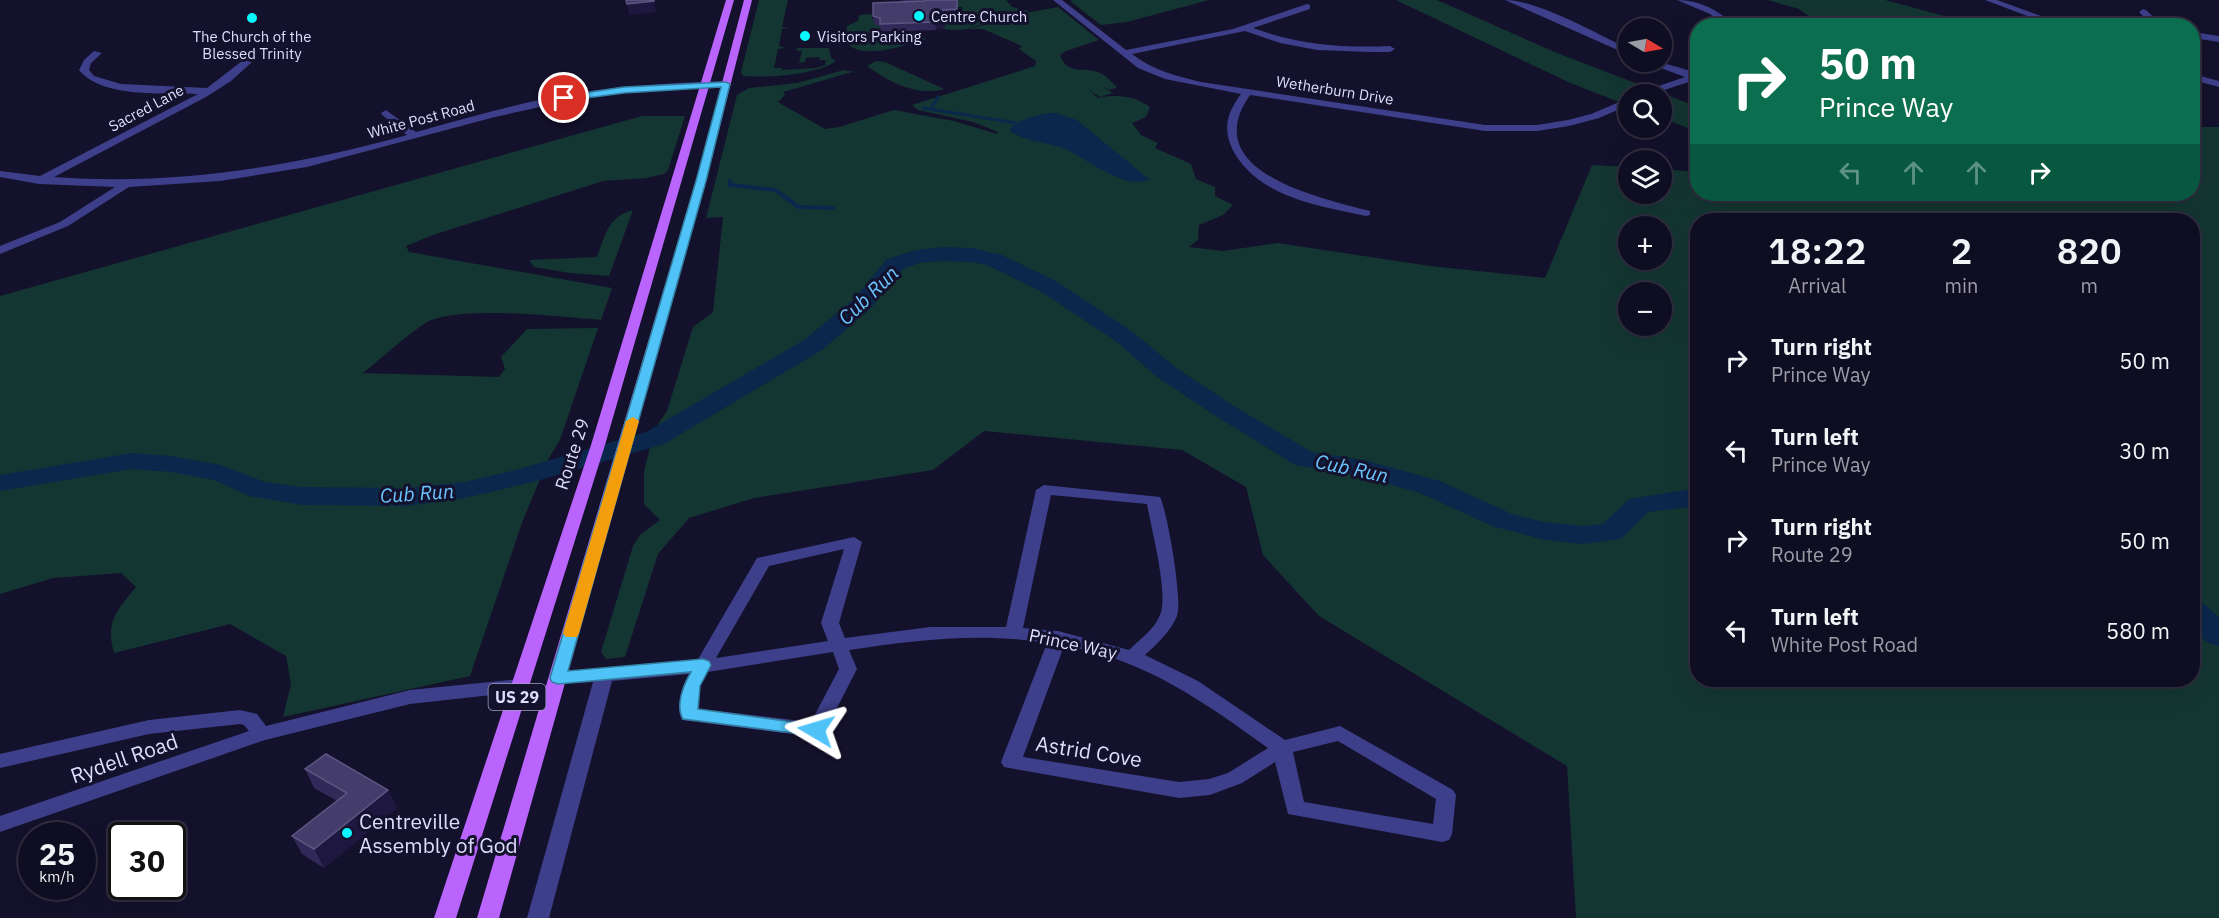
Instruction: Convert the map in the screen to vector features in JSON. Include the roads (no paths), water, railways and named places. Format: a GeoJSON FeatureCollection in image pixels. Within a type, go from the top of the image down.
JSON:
{"type":"FeatureCollection","features":[{"type":"Feature","properties":{"kind":"main road","name":"Route 29"},"geometry":{"type":"LineString","coordinates":[[445,918],[598,445],[730,0]]}},
{"type":"Feature","properties":{"kind":"main road","name":"US 29"},"geometry":{"type":"LineString","coordinates":[[488,918],[621,461],[748,0]]}},
{"type":"Feature","properties":{"kind":"street","name":"Wetherburn Drive"},"geometry":{"type":"LineString","coordinates":[[1057,0],[1141,66],[1168,77],[1201,86],[1324,103],[1446,124],[1503,129],[1569,123],[1595,116],[1618,106]]}},
{"type":"Feature","properties":{"kind":"street"},"geometry":{"type":"LineString","coordinates":[[1509,0],[1544,13],[1618,47]]}},
{"type":"Feature","properties":{"kind":"street"},"geometry":{"type":"LineString","coordinates":[[1681,0],[1713,12],[1721,18]]}},
{"type":"Feature","properties":{"kind":"street"},"geometry":{"type":"LineString","coordinates":[[1989,0],[2041,18]]}},
{"type":"Feature","properties":{"kind":"street"},"geometry":{"type":"LineString","coordinates":[[1123,53],[1246,28],[1307,7]]}},
{"type":"Feature","properties":{"kind":"street"},"geometry":{"type":"LineString","coordinates":[[2143,12],[2150,18]]}},
{"type":"Feature","properties":{"kind":"street"},"geometry":{"type":"LineString","coordinates":[[1246,28],[1283,42],[1310,48],[1341,51],[1390,50]]}},
{"type":"Feature","properties":{"kind":"street"},"geometry":{"type":"LineString","coordinates":[[2200,35],[2219,39]]}},
{"type":"Feature","properties":{"kind":"street","name":"Sacred Lane"},"geometry":{"type":"LineString","coordinates":[[39,181],[211,91],[247,62],[246,55],[238,51]]}},
{"type":"Feature","properties":{"kind":"street"},"geometry":{"type":"LineString","coordinates":[[97,53],[87,62],[84,70],[88,77],[98,83],[135,88],[211,91]]}},
{"type":"Feature","properties":{"kind":"street"},"geometry":{"type":"LineString","coordinates":[[1672,68],[1690,74]]}},
{"type":"Feature","properties":{"kind":"street"},"geometry":{"type":"LineString","coordinates":[[1672,84],[1690,78]]}},
{"type":"Feature","properties":{"kind":"street"},"geometry":{"type":"LineString","coordinates":[[2200,79],[2219,84]]}},
{"type":"Feature","properties":{"kind":"street","name":"White Post Road"},"geometry":{"type":"LineString","coordinates":[[0,174],[39,181],[123,186],[196,181],[258,173],[323,159],[576,96],[624,90],[726,84]]}},
{"type":"Feature","properties":{"kind":"street"},"geometry":{"type":"LineString","coordinates":[[1247,92],[1233,115],[1231,129],[1236,147],[1251,168],[1266,180],[1287,191],[1366,213]]}},
{"type":"Feature","properties":{"kind":"street"},"geometry":{"type":"LineString","coordinates":[[386,113],[415,136]]}},
{"type":"Feature","properties":{"kind":"street","name":"White Post Road"},"geometry":{"type":"LineString","coordinates":[[0,250],[64,224],[123,186]]}},
{"type":"Feature","properties":{"kind":"street"},"geometry":{"type":"LineString","coordinates":[[1014,631],[1044,490],[1154,500],[1170,594],[1170,613],[1159,630],[1132,657]]}},
{"type":"Feature","properties":{"kind":"street"},"geometry":{"type":"LineString","coordinates":[[854,542],[830,623],[839,645],[848,669],[816,730],[689,714],[691,686],[763,562],[854,542]]}},
{"type":"Feature","properties":{"kind":"street","name":"Prince Way"},"geometry":{"type":"LineString","coordinates":[[558,678],[703,665],[925,632],[1014,631],[1058,637],[1132,657],[1186,683],[1282,748]]}},
{"type":"Feature","properties":{"kind":"street","name":"Astrid Cove"},"geometry":{"type":"LineString","coordinates":[[1058,637],[1011,762],[1179,790],[1210,787],[1234,778],[1282,748]]}},
{"type":"Feature","properties":{"kind":"street"},"geometry":{"type":"LineString","coordinates":[[538,918],[604,675]]}},
{"type":"Feature","properties":{"kind":"street","name":"Rydell Road"},"geometry":{"type":"LineString","coordinates":[[0,824],[262,734],[410,697],[521,686]]}},
{"type":"Feature","properties":{"kind":"street","name":"Rydell Road"},"geometry":{"type":"LineString","coordinates":[[0,761],[149,727],[240,717],[250,719],[262,734]]}},
{"type":"Feature","properties":{"kind":"street"},"geometry":{"type":"LineString","coordinates":[[1340,733],[1446,795],[1442,834],[1295,808],[1282,748],[1340,733]]}},
{"type":"Feature","properties":{"kind":"water"},"geometry":{"type":"Polygon","coordinates":[[[1056,113],[1077,120],[1149,179],[1140,182],[1117,177],[1063,148],[1029,140],[1010,131],[1012,126],[1027,118],[1056,113]]]}},
{"type":"Feature","properties":{"kind":"waterway"},"geometry":{"type":"LineString","coordinates":[[931,109],[938,97]]}},
{"type":"Feature","properties":{"kind":"waterway"},"geometry":{"type":"LineString","coordinates":[[923,108],[1016,123]]}},
{"type":"Feature","properties":{"kind":"waterway"},"geometry":{"type":"LineString","coordinates":[[730,181],[730,185],[775,190],[799,207],[833,208]]}},
{"type":"Feature","properties":{"kind":"waterway","name":"Cub Run"},"geometry":{"type":"LineString","coordinates":[[0,483],[132,461],[171,464],[221,473],[259,490],[302,496],[408,497],[465,490],[527,475],[655,438],[813,345],[862,304],[895,264],[916,257],[943,254],[972,255],[994,260],[1048,286],[1125,337],[1166,372],[1228,413],[1305,459],[1364,468],[1430,487],[1502,520],[1545,531],[1583,535],[1611,533],[1639,505],[1690,498]]}},
{"type":"Feature","properties":{"kind":"waterway","name":"Cub Run"},"geometry":{"type":"LineString","coordinates":[[2200,617],[2219,635]]}},
{"type":"Feature","properties":{"kind":"place","name":"Centre Church"},"geometry":{"type":"Point","coordinates":[919,16]}},
{"type":"Feature","properties":{"kind":"place","name":"The Church of the Blessed Trinity"},"geometry":{"type":"Point","coordinates":[252,18]}},
{"type":"Feature","properties":{"kind":"place","name":"Visitors Parking"},"geometry":{"type":"Point","coordinates":[805,36]}},
{"type":"Feature","properties":{"kind":"place","name":"Centreville Assembly of God"},"geometry":{"type":"Point","coordinates":[347,833]}}]}
